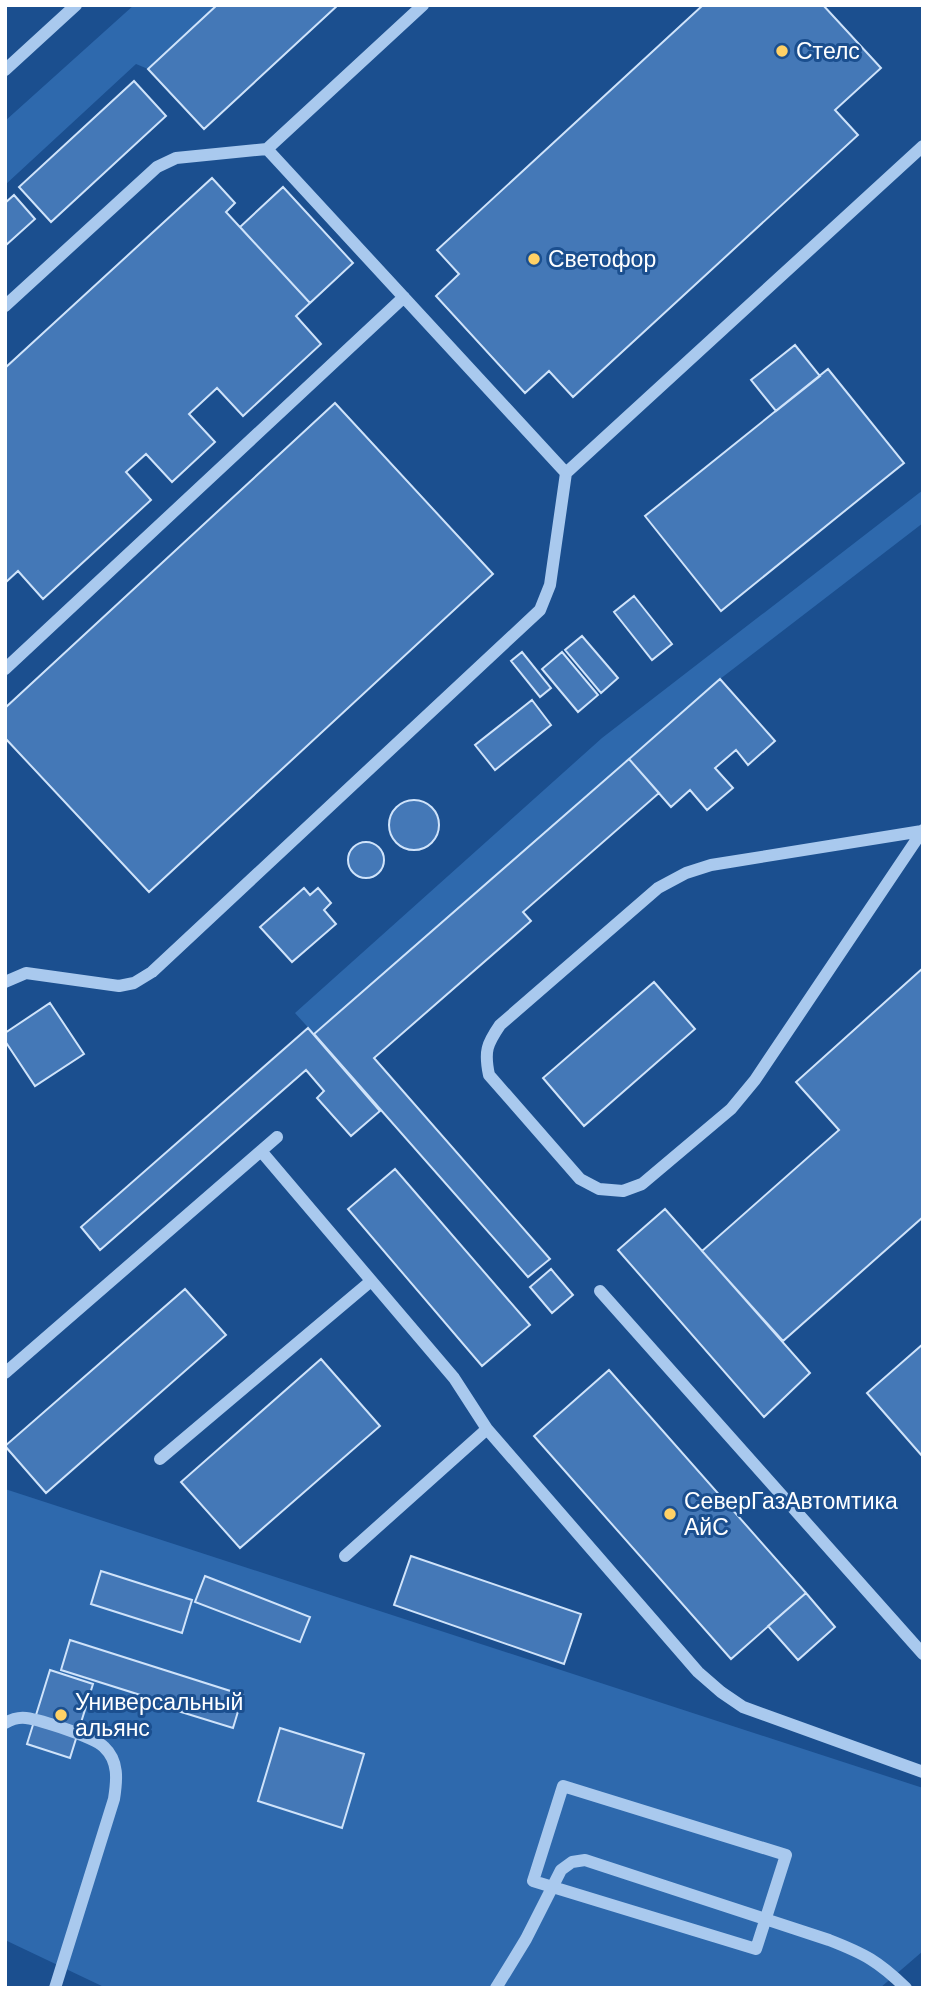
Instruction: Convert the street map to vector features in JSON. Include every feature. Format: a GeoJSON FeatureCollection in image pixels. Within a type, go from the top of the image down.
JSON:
{"type":"FeatureCollection","features":[{"type":"Feature","properties":{"kind":"street"},"geometry":{"type":"LineString","coordinates":[[5,70],[76,5]]}},
{"type":"Feature","properties":{"kind":"street"},"geometry":{"type":"LineString","coordinates":[[5,306],[157,167],[176,158],[267,149],[424,5]]}},
{"type":"Feature","properties":{"kind":"street"},"geometry":{"type":"LineString","coordinates":[[5,982],[26,973],[119,986],[134,983],[152,972],[540,610],[551,585],[566,473],[923,145]]}},
{"type":"Feature","properties":{"kind":"street"},"geometry":{"type":"LineString","coordinates":[[267,149],[566,473]]}},
{"type":"Feature","properties":{"kind":"street"},"geometry":{"type":"LineString","coordinates":[[5,669],[404,297]]}},
{"type":"Feature","properties":{"kind":"street"},"geometry":{"type":"LineString","coordinates":[[922,831],[755,1080],[731,1109],[642,1184],[623,1191],[599,1189],[580,1179],[489,1074],[485,1058],[488,1042],[500,1025],[658,888],[686,873],[711,865],[922,831]]}},
{"type":"Feature","properties":{"kind":"street"},"geometry":{"type":"LineString","coordinates":[[5,1373],[277,1137]]}},
{"type":"Feature","properties":{"kind":"street"},"geometry":{"type":"LineString","coordinates":[[261,1151],[454,1378],[487,1429],[698,1672],[743,1707],[923,1772]]}},
{"type":"Feature","properties":{"kind":"street"},"geometry":{"type":"LineString","coordinates":[[160,1459],[371,1281]]}},
{"type":"Feature","properties":{"kind":"street"},"geometry":{"type":"LineString","coordinates":[[600,1291],[923,1654]]}},
{"type":"Feature","properties":{"kind":"street"},"geometry":{"type":"LineString","coordinates":[[345,1556],[487,1429]]}},
{"type":"Feature","properties":{"kind":"street"},"geometry":{"type":"LineString","coordinates":[[5,1723],[14,1718],[27,1718],[90,1738],[104,1746],[116,1764],[114,1799],[55,1988]]}},
{"type":"Feature","properties":{"kind":"street"},"geometry":{"type":"LineString","coordinates":[[563,1786],[786,1854],[756,1949],[552,1886],[533,1881],[563,1786]]}},
{"type":"Feature","properties":{"kind":"street"},"geometry":{"type":"LineString","coordinates":[[496,1988],[526,1939],[561,1870],[572,1862],[585,1860],[766,1918],[861,1953],[882,1965],[906,1988]]}},
{"type":"Feature","properties":{"kind":"shaded area"},"geometry":{"type":"Polygon","coordinates":[[[134,5],[217,5],[148,69],[136,64],[5,185],[5,121],[134,5]]]}},
{"type":"Feature","properties":{"kind":"shaded area"},"geometry":{"type":"Polygon","coordinates":[[[923,490],[923,523],[720,679],[314,1034],[295,1013],[602,738],[923,490]]]}},
{"type":"Feature","properties":{"kind":"shaded area"},"geometry":{"type":"Polygon","coordinates":[[[5,1489],[923,1788],[923,1951],[880,1988],[106,1988],[5,1940],[5,1489]]]}},
{"type":"Feature","properties":{"kind":"building"},"geometry":{"type":"Polygon","coordinates":[[[217,5],[338,5],[204,129],[148,69],[217,5]]]}},
{"type":"Feature","properties":{"kind":"building"},"geometry":{"type":"Polygon","coordinates":[[[703,5],[823,5],[881,68],[835,110],[858,135],[573,397],[549,371],[525,393],[436,296],[459,274],[437,250],[703,5]]]}},
{"type":"Feature","properties":{"kind":"building"},"geometry":{"type":"Polygon","coordinates":[[[134,81],[166,116],[51,222],[19,187],[134,81]]]}},
{"type":"Feature","properties":{"kind":"building"},"geometry":{"type":"Polygon","coordinates":[[[212,178],[235,203],[226,212],[310,303],[296,316],[321,344],[243,416],[217,388],[189,414],[215,442],[172,482],[146,454],[126,472],[151,500],[43,599],[18,571],[5,583],[5,368],[212,178]]]}},
{"type":"Feature","properties":{"kind":"building"},"geometry":{"type":"Polygon","coordinates":[[[283,187],[353,263],[310,303],[240,227],[283,187]]]}},
{"type":"Feature","properties":{"kind":"building"},"geometry":{"type":"Polygon","coordinates":[[[14,195],[35,219],[5,246],[5,203],[14,195]]]}},
{"type":"Feature","properties":{"kind":"building"},"geometry":{"type":"Polygon","coordinates":[[[795,345],[820,376],[776,411],[751,380],[795,345]]]}},
{"type":"Feature","properties":{"kind":"building"},"geometry":{"type":"Polygon","coordinates":[[[828,369],[904,463],[721,611],[645,516],[828,369]]]}},
{"type":"Feature","properties":{"kind":"building"},"geometry":{"type":"Polygon","coordinates":[[[335,403],[493,574],[149,892],[5,738],[5,708],[335,403]]]}},
{"type":"Feature","properties":{"kind":"building"},"geometry":{"type":"Polygon","coordinates":[[[634,596],[672,644],[652,660],[614,612],[634,596]]]}},
{"type":"Feature","properties":{"kind":"building"},"geometry":{"type":"Polygon","coordinates":[[[582,636],[618,678],[601,693],[565,650],[582,636]]]}},
{"type":"Feature","properties":{"kind":"building"},"geometry":{"type":"Polygon","coordinates":[[[522,652],[551,688],[540,697],[511,661],[522,652]]]}},
{"type":"Feature","properties":{"kind":"building"},"geometry":{"type":"Polygon","coordinates":[[[562,652],[598,695],[578,712],[542,669],[562,652]]]}},
{"type":"Feature","properties":{"kind":"building"},"geometry":{"type":"Polygon","coordinates":[[[720,679],[775,741],[748,765],[736,750],[715,768],[733,788],[707,810],[690,790],[671,807],[629,759],[720,679]]]}},
{"type":"Feature","properties":{"kind":"building"},"geometry":{"type":"Polygon","coordinates":[[[532,700],[551,725],[495,770],[475,745],[532,700]]]}},
{"type":"Feature","properties":{"kind":"building"},"geometry":{"type":"Polygon","coordinates":[[[629,759],[659,793],[523,912],[531,921],[374,1058],[550,1259],[528,1277],[314,1034],[629,759]]]}},
{"type":"Feature","properties":{"kind":"building"},"geometry":{"type":"Polygon","coordinates":[[[414,800],[431,808],[439,825],[431,842],[414,850],[397,842],[389,825],[397,808],[414,800]]]}},
{"type":"Feature","properties":{"kind":"building"},"geometry":{"type":"Polygon","coordinates":[[[366,842],[378,848],[384,860],[378,872],[366,878],[354,872],[348,860],[354,848],[366,842]]]}},
{"type":"Feature","properties":{"kind":"building"},"geometry":{"type":"Polygon","coordinates":[[[304,888],[310,895],[318,888],[331,903],[324,910],[336,924],[292,962],[260,927],[304,888]]]}},
{"type":"Feature","properties":{"kind":"building"},"geometry":{"type":"Polygon","coordinates":[[[923,968],[923,1217],[783,1341],[702,1251],[839,1130],[796,1082],[923,968]]]}},
{"type":"Feature","properties":{"kind":"building"},"geometry":{"type":"Polygon","coordinates":[[[654,982],[695,1029],[584,1126],[543,1078],[654,982]]]}},
{"type":"Feature","properties":{"kind":"building"},"geometry":{"type":"Polygon","coordinates":[[[50,1003],[84,1054],[35,1086],[5,1041],[5,1033],[50,1003]]]}},
{"type":"Feature","properties":{"kind":"building"},"geometry":{"type":"Polygon","coordinates":[[[308,1028],[380,1111],[351,1136],[317,1098],[324,1091],[306,1070],[100,1250],[81,1227],[308,1028]]]}},
{"type":"Feature","properties":{"kind":"building"},"geometry":{"type":"Polygon","coordinates":[[[395,1169],[530,1325],[482,1366],[348,1209],[395,1169]]]}},
{"type":"Feature","properties":{"kind":"building"},"geometry":{"type":"Polygon","coordinates":[[[665,1209],[810,1373],[764,1417],[618,1250],[665,1209]]]}},
{"type":"Feature","properties":{"kind":"building"},"geometry":{"type":"Polygon","coordinates":[[[551,1269],[573,1295],[552,1313],[530,1287],[551,1269]]]}},
{"type":"Feature","properties":{"kind":"building"},"geometry":{"type":"Polygon","coordinates":[[[185,1289],[226,1335],[46,1493],[5,1446],[185,1289]]]}},
{"type":"Feature","properties":{"kind":"building"},"geometry":{"type":"Polygon","coordinates":[[[923,1344],[923,1457],[867,1393],[923,1344]]]}},
{"type":"Feature","properties":{"kind":"building"},"geometry":{"type":"Polygon","coordinates":[[[321,1359],[380,1426],[240,1548],[181,1482],[321,1359]]]}},
{"type":"Feature","properties":{"kind":"building","name":"СеверГазАвтомтика АйС"},"geometry":{"type":"Polygon","coordinates":[[[609,1370],[806,1593],[731,1659],[534,1436],[609,1370]]]}},
{"type":"Feature","properties":{"kind":"building"},"geometry":{"type":"Polygon","coordinates":[[[411,1556],[581,1614],[564,1664],[394,1605],[411,1556]]]}},
{"type":"Feature","properties":{"kind":"building"},"geometry":{"type":"Polygon","coordinates":[[[101,1571],[192,1600],[182,1633],[91,1604],[101,1571]]]}},
{"type":"Feature","properties":{"kind":"building"},"geometry":{"type":"Polygon","coordinates":[[[205,1576],[310,1617],[300,1642],[195,1602],[205,1576]]]}},
{"type":"Feature","properties":{"kind":"building"},"geometry":{"type":"Polygon","coordinates":[[[806,1593],[835,1627],[798,1660],[768,1626],[806,1593]]]}},
{"type":"Feature","properties":{"kind":"building"},"geometry":{"type":"Polygon","coordinates":[[[70,1640],[243,1695],[233,1728],[152,1703],[153,1699],[61,1670],[70,1640]]]}},
{"type":"Feature","properties":{"kind":"building"},"geometry":{"type":"Polygon","coordinates":[[[50,1670],[93,1684],[70,1758],[27,1744],[50,1670]]]}},
{"type":"Feature","properties":{"kind":"building"},"geometry":{"type":"Polygon","coordinates":[[[280,1728],[364,1754],[342,1828],[258,1801],[280,1728]]]}},
{"type":"Feature","properties":{"kind":"place","name":"Стелс"},"geometry":{"type":"Point","coordinates":[782,51]}},
{"type":"Feature","properties":{"kind":"place","name":"Светофор"},"geometry":{"type":"Point","coordinates":[534,259]}},
{"type":"Feature","properties":{"kind":"place","name":"СеверГазАвтомтика АйС"},"geometry":{"type":"Point","coordinates":[670,1514]}},
{"type":"Feature","properties":{"kind":"place","name":"Универсальный альянс"},"geometry":{"type":"Point","coordinates":[61,1715]}}]}
